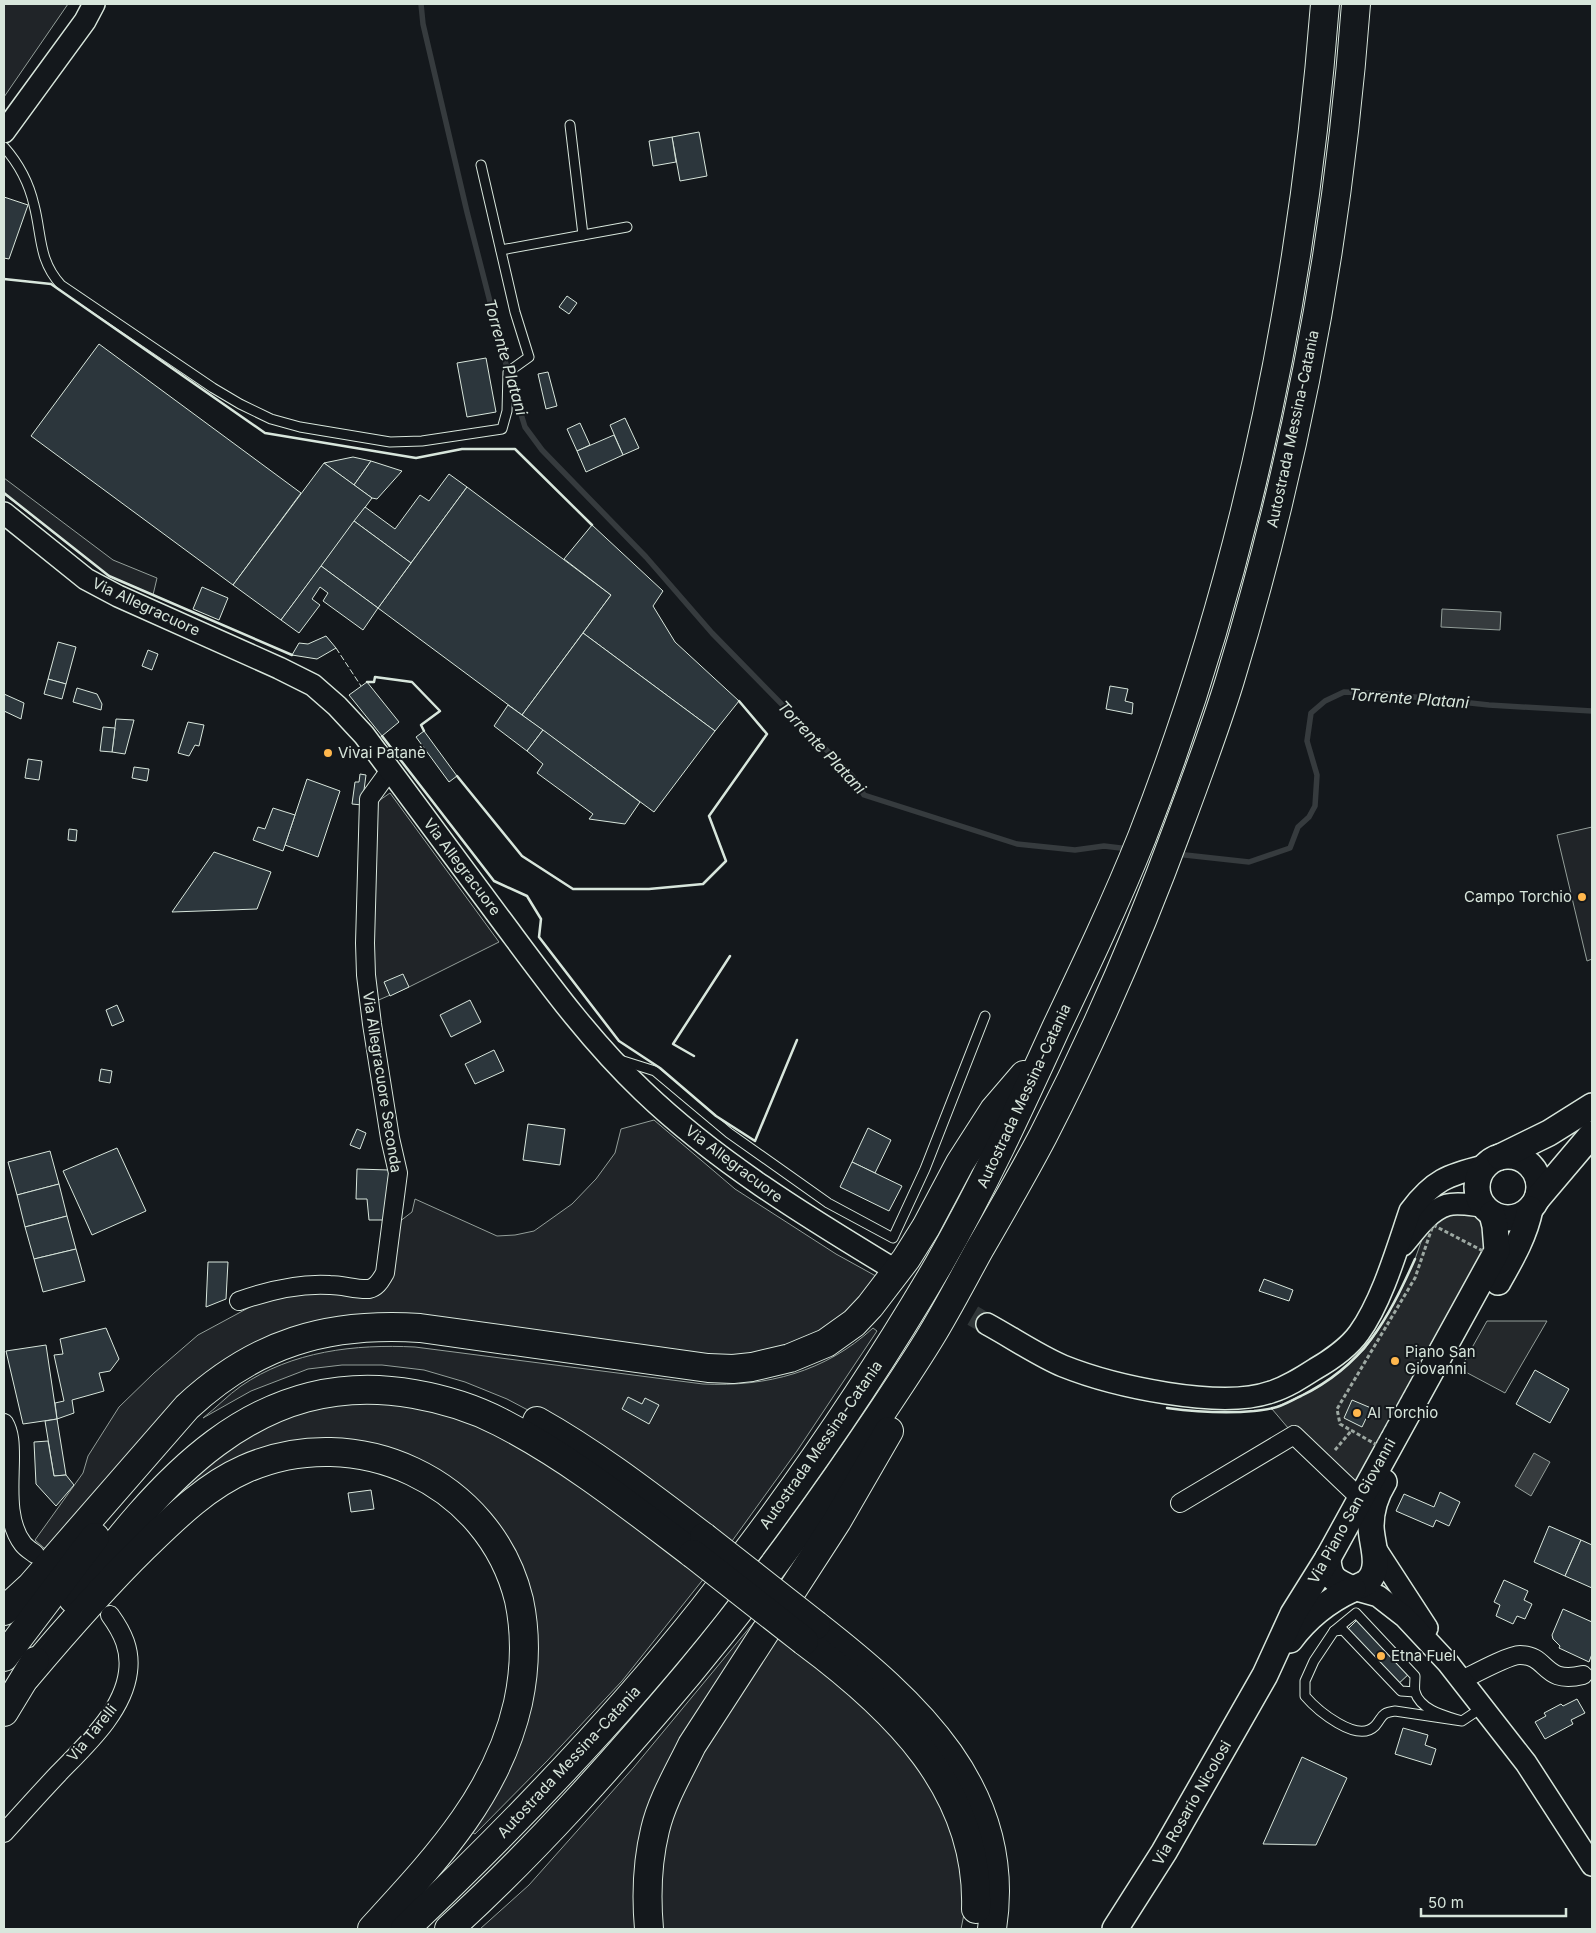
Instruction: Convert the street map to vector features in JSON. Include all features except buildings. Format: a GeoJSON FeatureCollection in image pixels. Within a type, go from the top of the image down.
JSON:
{"type":"FeatureCollection","features":[{"type":"Feature","properties":{"kind":"highway","name":"Autostrada Messina-Catania"},"geometry":{"type":"LineString","coordinates":[[405,1929],[520,1818],[580,1753],[702,1610],[789,1495],[871,1373],[939,1263],[990,1169],[1123,883],[1144,831],[1174,749],[1227,577],[1263,434],[1293,279],[1319,78],[1325,4]]}},
{"type":"Feature","properties":{"kind":"highway","name":"Autostrada Messina-Catania"},"geometry":{"type":"LineString","coordinates":[[449,1929],[481,1900],[602,1775],[725,1629],[774,1565],[857,1449],[931,1336],[1044,1134],[1089,1041],[1153,894],[1204,759],[1230,681],[1275,517],[1293,441],[1324,284],[1337,200],[1350,83],[1356,4]]}},
{"type":"Feature","properties":{"kind":"highway"},"geometry":{"type":"LineString","coordinates":[[4,1611],[31,1586],[174,1421],[207,1389],[264,1353],[306,1337],[328,1332],[375,1327],[420,1328],[708,1368],[733,1369],[770,1364],[808,1352],[826,1343],[854,1323],[870,1306],[906,1259],[926,1227],[960,1163],[994,1110],[1046,1050]]}},
{"type":"Feature","properties":{"kind":"highway"},"geometry":{"type":"LineString","coordinates":[[4,1657],[152,1460],[181,1425],[215,1395],[236,1380],[271,1360],[318,1344],[372,1337],[429,1339],[708,1375],[734,1376],[772,1372],[791,1367],[812,1358],[848,1338],[878,1313],[915,1264],[969,1170],[983,1129]]}},
{"type":"Feature","properties":{"kind":"highway"},"geometry":{"type":"LineString","coordinates":[[649,1929],[647,1902],[648,1866],[655,1828],[673,1782],[692,1745],[837,1521],[991,1255],[1012,1192]]}},
{"type":"Feature","properties":{"kind":"highway"},"geometry":{"type":"LineString","coordinates":[[108,1520],[193,1436],[246,1401],[281,1384],[320,1374],[338,1371],[381,1371],[448,1382],[477,1392],[527,1415],[575,1443],[621,1475],[698,1546]]}},
{"type":"Feature","properties":{"kind":"highway"},"geometry":{"type":"LineString","coordinates":[[15,1675],[106,1555],[166,1486],[217,1442],[255,1417],[287,1402],[322,1392],[359,1388],[399,1391],[443,1400],[498,1421],[568,1461],[698,1546],[810,1633],[888,1685],[929,1727],[961,1770],[972,1792],[991,1854],[995,1890],[992,1929]]}},
{"type":"Feature","properties":{"kind":"highway"},"geometry":{"type":"LineString","coordinates":[[15,1675],[170,1522],[197,1498],[244,1469],[295,1454],[347,1451],[386,1459],[436,1484],[470,1512],[486,1531],[505,1564],[518,1599],[522,1619],[522,1680],[512,1726],[492,1776],[451,1840],[372,1929]]}},
{"type":"Feature","properties":{"kind":"highway"},"geometry":{"type":"LineString","coordinates":[[4,1595],[31,1586]]}},
{"type":"Feature","properties":{"kind":"highway"},"geometry":{"type":"LineString","coordinates":[[4,1712],[32,1620]]}},
{"type":"Feature","properties":{"kind":"highway"},"geometry":{"type":"LineString","coordinates":[[810,1633],[914,1740],[944,1782],[962,1821],[973,1865],[977,1890],[974,1929]]}},
{"type":"Feature","properties":{"kind":"main road"},"geometry":{"type":"LineString","coordinates":[[1592,1106],[1549,1133],[1492,1161],[1478,1175],[1477,1196],[1487,1210],[1502,1218],[1522,1215],[1534,1204],[1592,1134]]}},
{"type":"Feature","properties":{"kind":"main road"},"geometry":{"type":"LineString","coordinates":[[1492,1161],[1517,1158],[1532,1167],[1538,1177],[1539,1188],[1534,1204]]}},
{"type":"Feature","properties":{"kind":"main road","name":"Via Piano San Giovanni"},"geometry":{"type":"LineString","coordinates":[[1265,1674],[1311,1616],[1333,1598],[1367,1582],[1374,1572],[1375,1548],[1371,1527],[1372,1509],[1378,1492],[1510,1260],[1528,1222],[1534,1204]]}},
{"type":"Feature","properties":{"kind":"main road","name":"Via Piano San Giovanni"},"geometry":{"type":"LineString","coordinates":[[1265,1674],[1292,1614],[1328,1558],[1497,1251],[1495,1226],[1487,1210]]}},
{"type":"Feature","properties":{"kind":"main road"},"geometry":{"type":"LineString","coordinates":[[1328,1558],[1329,1571],[1335,1581],[1352,1589]]}},
{"type":"Feature","properties":{"kind":"main road","name":"Via Rosario Nicolosi"},"geometry":{"type":"LineString","coordinates":[[1115,1929],[1164,1852],[1265,1674]]}},
{"type":"Feature","properties":{"kind":"street"},"geometry":{"type":"LineString","coordinates":[[4,132],[85,21],[94,4]]}},
{"type":"Feature","properties":{"kind":"street","name":"Via Allegracuore"},"geometry":{"type":"LineString","coordinates":[[4,513],[86,579],[118,596],[313,685],[337,706],[364,735],[566,1007],[643,1091],[688,1131],[747,1176],[810,1219],[890,1267]]}},
{"type":"Feature","properties":{"kind":"street","name":"Via Allegracuore Seconda"},"geometry":{"type":"LineString","coordinates":[[239,1302],[260,1294],[305,1286],[329,1284],[370,1289],[378,1284],[385,1272],[398,1173],[390,1138],[372,1024],[366,975],[365,943],[369,799],[390,770]]}},
{"type":"Feature","properties":{"kind":"street"},"geometry":{"type":"LineString","coordinates":[[987,1324],[1062,1366],[1105,1380],[1152,1390],[1209,1398],[1244,1398],[1270,1392],[1297,1380],[1329,1361],[1358,1334],[1379,1295],[1410,1211],[1418,1200],[1444,1178],[1492,1161]]}},
{"type":"Feature","properties":{"kind":"street"},"geometry":{"type":"LineString","coordinates":[[1396,1252],[1431,1214],[1439,1208],[1448,1204],[1487,1210]]}},
{"type":"Feature","properties":{"kind":"street"},"geometry":{"type":"LineString","coordinates":[[4,1423],[8,1436],[10,1502],[13,1520],[17,1535],[24,1546],[35,1554]]}},
{"type":"Feature","properties":{"kind":"street"},"geometry":{"type":"LineString","coordinates":[[1180,1503],[1294,1435],[1360,1498]]}},
{"type":"Feature","properties":{"kind":"street"},"geometry":{"type":"LineString","coordinates":[[1375,1548],[1448,1663]]}},
{"type":"Feature","properties":{"kind":"street"},"geometry":{"type":"LineString","coordinates":[[1352,1589],[1378,1596],[1405,1617],[1448,1663],[1526,1762],[1592,1865]]}},
{"type":"Feature","properties":{"kind":"street","name":"Via Tarelli"},"geometry":{"type":"LineString","coordinates":[[4,1832],[80,1750],[109,1716],[119,1700],[128,1672],[128,1656],[126,1642],[110,1615]]}},
{"type":"Feature","properties":{"kind":"street"},"geometry":{"type":"LineString","coordinates":[[1462,1680],[1517,1655],[1530,1656],[1542,1664],[1554,1676],[1569,1678],[1583,1675]]}},
{"type":"Feature","properties":{"kind":"lane"},"geometry":{"type":"LineString","coordinates":[[570,125],[584,235]]}},
{"type":"Feature","properties":{"kind":"lane"},"geometry":{"type":"LineString","coordinates":[[4,147],[14,158],[28,182],[45,259],[51,274],[61,285],[144,342],[240,404],[271,419],[300,427],[390,442],[422,441],[502,429],[507,411],[508,372],[529,358],[516,312],[481,165]]}},
{"type":"Feature","properties":{"kind":"lane"},"geometry":{"type":"LineString","coordinates":[[501,250],[627,226]]}},
{"type":"Feature","properties":{"kind":"lane"},"geometry":{"type":"LineString","coordinates":[[610,1057],[655,1071],[744,1144],[828,1203],[893,1238],[925,1169],[985,1016]]}},
{"type":"Feature","properties":{"kind":"lane"},"geometry":{"type":"LineString","coordinates":[[1462,1721],[1440,1714],[1425,1706],[1415,1692],[1415,1676],[1356,1614],[1334,1631],[1314,1661],[1305,1681],[1305,1696],[1315,1707],[1346,1727],[1359,1732],[1367,1731],[1375,1726],[1380,1717],[1386,1712],[1395,1711],[1462,1721],[1483,1706]]}},
{"type":"Feature","properties":{"kind":"lane"},"geometry":{"type":"LineString","coordinates":[[1334,1631],[1343,1630],[1401,1692],[1415,1692]]}},
{"type":"Feature","properties":{"kind":"path"},"geometry":{"type":"LineString","coordinates":[[1433,1225],[1484,1252],[1377,1444],[1352,1430],[1340,1424],[1337,1409],[1414,1278],[1433,1225]]}},
{"type":"Feature","properties":{"kind":"path"},"geometry":{"type":"LineString","coordinates":[[1324,1463],[1352,1430]]}},
{"type":"Feature","properties":{"kind":"shaded area"},"geometry":{"type":"Polygon","coordinates":[[[4,4],[68,4],[4,97],[4,4]]]}},
{"type":"Feature","properties":{"kind":"shaded area"},"geometry":{"type":"Polygon","coordinates":[[[4,478],[113,560],[157,578],[153,595],[109,576],[4,494],[4,478]]]}},
{"type":"Feature","properties":{"kind":"shaded area"},"geometry":{"type":"Polygon","coordinates":[[[1442,609],[1501,612],[1500,630],[1441,627],[1442,609]]]}},
{"type":"Feature","properties":{"kind":"shaded area"},"geometry":{"type":"Polygon","coordinates":[[[390,793],[499,942],[409,987],[374,1002],[370,964],[374,804],[390,793]]]}},
{"type":"Feature","properties":{"kind":"shaded area","name":"Campo Torchio"},"geometry":{"type":"Polygon","coordinates":[[[1592,827],[1592,959],[1587,961],[1557,835],[1592,827]]]}},
{"type":"Feature","properties":{"kind":"shaded area"},"geometry":{"type":"Polygon","coordinates":[[[654,1120],[735,1189],[836,1254],[883,1280],[816,1338],[747,1358],[288,1333],[49,1549],[44,1548],[35,1540],[83,1473],[88,1456],[119,1407],[154,1373],[198,1335],[263,1300],[306,1292],[375,1295],[399,1222],[412,1212],[415,1199],[497,1236],[534,1231],[572,1204],[596,1179],[615,1153],[621,1129],[654,1120]]]}},
{"type":"Feature","properties":{"kind":"shaded area","name":"Piano San Giovanni"},"geometry":{"type":"Polygon","coordinates":[[[1464,1204],[1495,1226],[1360,1498],[1294,1435],[1272,1409],[1317,1388],[1341,1371],[1364,1350],[1399,1294],[1415,1259],[1431,1214],[1464,1204]]]}},
{"type":"Feature","properties":{"kind":"shaded area"},"geometry":{"type":"Polygon","coordinates":[[[1487,1321],[1547,1321],[1505,1393],[1460,1369],[1487,1321]]]}},
{"type":"Feature","properties":{"kind":"shaded area"},"geometry":{"type":"Polygon","coordinates":[[[873,1328],[877,1331],[797,1451],[727,1548],[560,1427],[507,1399],[465,1382],[424,1370],[382,1365],[342,1365],[308,1369],[251,1391],[203,1418],[241,1386],[261,1374],[303,1357],[347,1349],[392,1346],[415,1347],[703,1384],[727,1384],[750,1383],[772,1379],[794,1374],[815,1366],[855,1343],[873,1328]]]}},
{"type":"Feature","properties":{"kind":"shaded area"},"geometry":{"type":"Polygon","coordinates":[[[399,1401],[491,1429],[538,1455],[705,1577],[622,1681],[475,1834],[470,1831],[530,1616],[438,1479],[276,1452],[122,1554],[176,1490],[246,1432],[318,1405],[399,1401]]]}},
{"type":"Feature","properties":{"kind":"shaded area"},"geometry":{"type":"Polygon","coordinates":[[[1534,1453],[1550,1462],[1531,1496],[1515,1486],[1534,1453]]]}},
{"type":"Feature","properties":{"kind":"shaded area"},"geometry":{"type":"Polygon","coordinates":[[[789,1580],[696,1721],[640,1929],[480,1929],[529,1885],[634,1767],[789,1580]]]}},
{"type":"Feature","properties":{"kind":"shaded area"},"geometry":{"type":"Polygon","coordinates":[[[776,1636],[885,1720],[924,1770],[955,1829],[963,1866],[965,1909],[961,1929],[659,1929],[657,1897],[666,1829],[683,1784],[776,1636]]]}},
{"type":"Feature","properties":{"kind":"waterway","name":"Torrente Platani"},"geometry":{"type":"LineString","coordinates":[[421,4],[423,24],[467,212],[508,372],[525,427],[542,450],[646,557],[712,633],[853,777],[864,795],[1017,844],[1075,850],[1104,846],[1129,849]]}},
{"type":"Feature","properties":{"kind":"waterway","name":"Torrente Platani"},"geometry":{"type":"LineString","coordinates":[[1176,854],[1249,862],[1290,848],[1298,827],[1309,817],[1315,806],[1317,775],[1307,741],[1311,713],[1325,701],[1344,692],[1387,694],[1489,705],[1592,711]]}},
{"type":"Feature","properties":{"kind":"tunnel"},"geometry":{"type":"LineString","coordinates":[[890,1267],[987,1324]]}},
{"type":"Feature","properties":{"kind":"fence"},"geometry":{"type":"LineString","coordinates":[[336,648],[361,686]]}},
{"type":"Feature","properties":{"kind":"wall"},"geometry":{"type":"LineString","coordinates":[[4,279],[51,284],[265,433],[416,458],[462,449],[515,449],[592,525]]}},
{"type":"Feature","properties":{"kind":"wall"},"geometry":{"type":"LineString","coordinates":[[4,493],[109,576],[292,655]]}},
{"type":"Feature","properties":{"kind":"wall"},"geometry":{"type":"LineString","coordinates":[[367,682],[374,682],[375,677],[412,682],[440,711],[421,725],[424,731]]}},
{"type":"Feature","properties":{"kind":"wall"},"geometry":{"type":"LineString","coordinates":[[457,776],[522,856],[573,889],[649,889],[703,884],[726,861],[709,816],[767,734],[739,701]]}},
{"type":"Feature","properties":{"kind":"wall"},"geometry":{"type":"LineString","coordinates":[[382,736],[494,881],[527,896],[541,919],[539,937],[619,1041],[660,1068],[716,1116],[755,1141],[797,1040]]}},
{"type":"Feature","properties":{"kind":"wall"},"geometry":{"type":"LineString","coordinates":[[694,1056],[673,1044],[730,956]]}},
{"type":"Feature","properties":{"kind":"wall"},"geometry":{"type":"LineString","coordinates":[[1167,1408],[1222,1412],[1266,1410],[1284,1404],[1323,1384],[1341,1370],[1371,1339],[1394,1302],[1415,1259]]}},
{"type":"Feature","properties":{"kind":"place","name":"Vivai Patanè"},"geometry":{"type":"Point","coordinates":[328,753]}},
{"type":"Feature","properties":{"kind":"place","name":"Campo Torchio"},"geometry":{"type":"Point","coordinates":[1582,897]}},
{"type":"Feature","properties":{"kind":"place","name":"Piano San Giovanni"},"geometry":{"type":"Point","coordinates":[1395,1361]}},
{"type":"Feature","properties":{"kind":"place","name":"Al Torchio"},"geometry":{"type":"Point","coordinates":[1357,1413]}},
{"type":"Feature","properties":{"kind":"place","name":"Etna Fuel"},"geometry":{"type":"Point","coordinates":[1381,1656]}}]}
